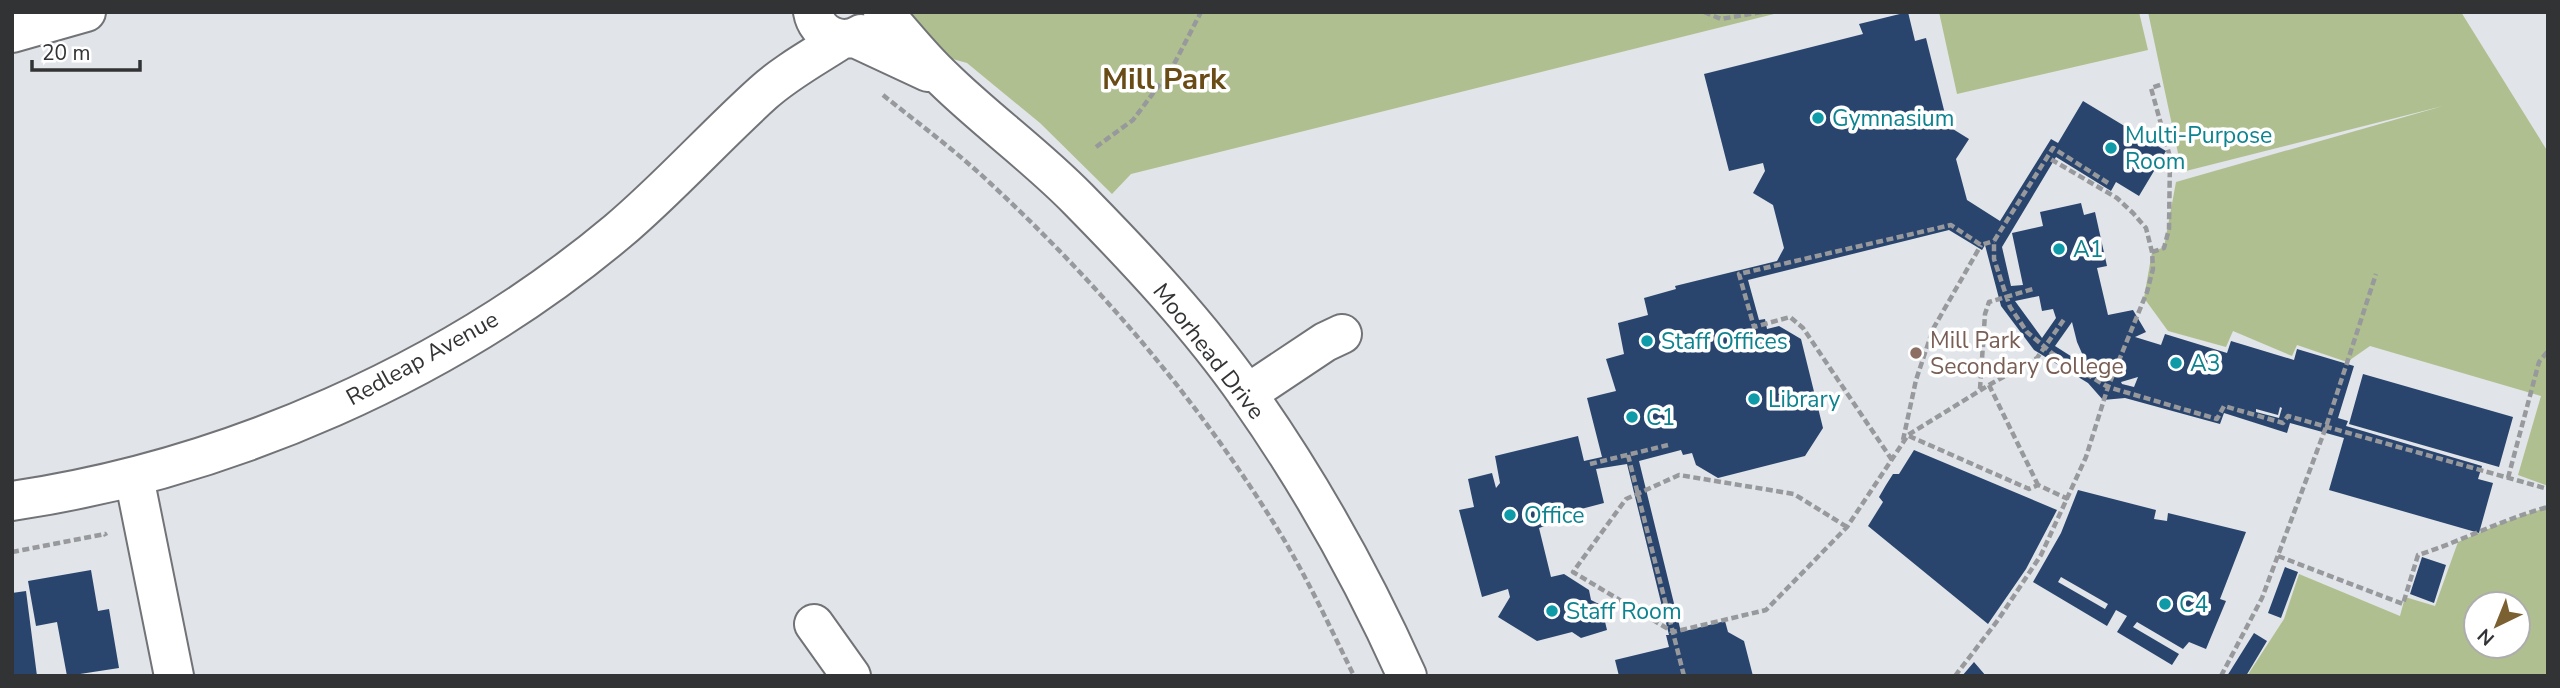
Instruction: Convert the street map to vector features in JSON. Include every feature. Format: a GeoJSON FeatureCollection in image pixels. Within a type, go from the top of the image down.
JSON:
{"type":"FeatureCollection","features":[{"type":"Feature","properties":{"kind":"street"},"geometry":{"type":"LineString","coordinates":[[12,33],[86,12]]}},
{"type":"Feature","properties":{"kind":"street","name":"Moorhead Drive"},"geometry":{"type":"LineString","coordinates":[[883,12],[943,79],[1056,176],[1198,331],[1247,394],[1346,550],[1407,676]]}},
{"type":"Feature","properties":{"kind":"street","name":"Moorhead Drive"},"geometry":{"type":"LineString","coordinates":[[846,28],[943,79]]}},
{"type":"Feature","properties":{"kind":"street","name":"Redleap Avenue"},"geometry":{"type":"LineString","coordinates":[[12,501],[134,477],[231,448],[378,386],[445,349],[516,305],[616,232],[672,183],[765,92],[846,28]]}},
{"type":"Feature","properties":{"kind":"street"},"geometry":{"type":"LineString","coordinates":[[1247,394],[1325,342],[1342,334]]}},
{"type":"Feature","properties":{"kind":"street"},"geometry":{"type":"LineString","coordinates":[[134,477],[174,676]]}},
{"type":"Feature","properties":{"kind":"street"},"geometry":{"type":"LineString","coordinates":[[814,624],[851,676]]}},
{"type":"Feature","properties":{"kind":"path"},"geometry":{"type":"LineString","coordinates":[[1096,147],[1133,120],[1172,68],[1201,12]]}},
{"type":"Feature","properties":{"kind":"path"},"geometry":{"type":"LineString","coordinates":[[1704,12],[1721,19],[1740,18],[1762,12]]}},
{"type":"Feature","properties":{"kind":"path"},"geometry":{"type":"LineString","coordinates":[[846,28],[860,76],[988,181],[1054,245],[1123,319],[1171,376],[1276,526],[1321,607],[1354,676]]}},
{"type":"Feature","properties":{"kind":"path"},"geometry":{"type":"LineString","coordinates":[[2152,253],[2164,248],[2169,229],[2169,157],[2151,88],[2163,84]]}},
{"type":"Feature","properties":{"kind":"path"},"geometry":{"type":"LineString","coordinates":[[2108,183],[2053,148],[1994,241],[1994,259],[2010,307],[2027,332],[2044,346],[2108,387],[2217,418],[2224,407],[2283,423],[2288,416],[2548,489]]}},
{"type":"Feature","properties":{"kind":"path"},"geometry":{"type":"LineString","coordinates":[[1955,676],[2020,590],[2041,555],[2086,457],[2108,387],[2147,292],[2153,269],[2146,228],[2117,198],[2047,157]]}},
{"type":"Feature","properties":{"kind":"path"},"geometry":{"type":"LineString","coordinates":[[1892,460],[1803,328],[1790,317],[1754,327],[1739,274],[1951,225],[1981,244],[1994,241]]}},
{"type":"Feature","properties":{"kind":"path"},"geometry":{"type":"LineString","coordinates":[[1902,444],[1916,380],[1933,329],[1981,244]]}},
{"type":"Feature","properties":{"kind":"path"},"geometry":{"type":"LineString","coordinates":[[2221,676],[2262,598],[2326,427],[2376,274]]}},
{"type":"Feature","properties":{"kind":"path"},"geometry":{"type":"LineString","coordinates":[[1979,390],[1985,314],[1989,302],[2033,289]]}},
{"type":"Feature","properties":{"kind":"path"},"geometry":{"type":"LineString","coordinates":[[1847,527],[1794,494],[1679,475],[1626,499],[1573,572],[1672,632],[1766,610],[1847,527],[1908,435],[1979,390],[2037,358],[2065,318]]}},
{"type":"Feature","properties":{"kind":"path"},"geometry":{"type":"LineString","coordinates":[[2508,478],[2539,362],[2548,351]]}},
{"type":"Feature","properties":{"kind":"path"},"geometry":{"type":"LineString","coordinates":[[1989,385],[2038,485],[2068,499]]}},
{"type":"Feature","properties":{"kind":"path"},"geometry":{"type":"LineString","coordinates":[[1908,435],[2029,489],[2038,485]]}},
{"type":"Feature","properties":{"kind":"path"},"geometry":{"type":"LineString","coordinates":[[1590,464],[1668,445]]}},
{"type":"Feature","properties":{"kind":"path"},"geometry":{"type":"LineString","coordinates":[[1628,455],[1684,676]]}},
{"type":"Feature","properties":{"kind":"path"},"geometry":{"type":"LineString","coordinates":[[2278,556],[2403,604],[2418,555],[2548,507]]}},
{"type":"Feature","properties":{"kind":"path"},"geometry":{"type":"LineString","coordinates":[[12,552],[105,534]]}},
{"type":"Feature","properties":{"kind":"green space"},"geometry":{"type":"Polygon","coordinates":[[[906,12],[1782,12],[1131,174],[1112,194],[1040,123],[967,63],[949,58],[906,12]]]}},
{"type":"Feature","properties":{"kind":"green space"},"geometry":{"type":"Polygon","coordinates":[[[1939,12],[2139,12],[2148,50],[1957,94],[1939,12]]]}},
{"type":"Feature","properties":{"kind":"green space"},"geometry":{"type":"Polygon","coordinates":[[[2148,12],[2461,12],[2548,152],[2548,486],[2518,475],[2541,396],[2370,346],[2347,362],[2297,345],[2292,356],[2233,331],[2226,347],[2168,331],[2144,298],[2152,252],[2164,247],[2176,182],[2443,106],[2182,172],[2148,12]]]}},
{"type":"Feature","properties":{"kind":"green space"},"geometry":{"type":"Polygon","coordinates":[[[2548,507],[2548,676],[2247,676],[2284,619],[2299,574],[2400,616],[2405,597],[2435,606],[2458,542],[2548,507]]]}},
{"type":"Feature","properties":{"kind":"building"},"geometry":{"type":"Polygon","coordinates":[[[1908,12],[1915,41],[1926,38],[1948,126],[1969,139],[1956,159],[1967,200],[2000,221],[2051,139],[2058,143],[2083,101],[2166,151],[2139,196],[2116,182],[2111,191],[2056,157],[2002,247],[2011,286],[2023,285],[2012,233],[2043,226],[2040,212],[2081,203],[2084,215],[2095,212],[2107,266],[2097,268],[2108,315],[2133,310],[2146,332],[2135,337],[2161,345],[2165,334],[2227,353],[2231,341],[2294,360],[2297,349],[2354,366],[2338,418],[2348,421],[2346,426],[2482,466],[2478,479],[2493,483],[2479,533],[2329,490],[2344,438],[2290,423],[2287,433],[2224,413],[2220,424],[2125,398],[2103,400],[2088,383],[2034,350],[2001,306],[1985,245],[1982,250],[1949,230],[1748,280],[1759,320],[1765,319],[1767,329],[1779,326],[1801,339],[1823,428],[1805,456],[1718,478],[1696,465],[1692,453],[1683,455],[1681,450],[1639,461],[1681,632],[1725,621],[1728,632],[1744,641],[1753,676],[1619,676],[1615,660],[1669,647],[1666,635],[1669,635],[1627,464],[1596,469],[1604,503],[1543,519],[1545,526],[1539,528],[1551,577],[1564,574],[1589,590],[1591,600],[1601,605],[1607,630],[1581,638],[1572,632],[1537,641],[1498,617],[1510,597],[1508,589],[1482,597],[1459,510],[1474,507],[1468,479],[1492,473],[1496,488],[1500,483],[1495,456],[1578,436],[1584,461],[1602,457],[1587,398],[1616,391],[1606,359],[1624,354],[1618,323],[1648,315],[1644,298],[1676,289],[1675,286],[1777,261],[1784,248],[1773,205],[1753,193],[1765,171],[1763,163],[1729,171],[1704,74],[1863,34],[1859,24],[1908,12]],[[2039,296],[2015,301],[2042,338],[2056,318],[2053,309],[2042,311],[2039,296]],[[2072,322],[2055,346],[2088,367],[2072,322]],[[2138,377],[2121,382],[2134,387],[2138,377]],[[2280,407],[2278,415],[2256,409],[2256,412],[2279,418],[2280,407]]]}},
{"type":"Feature","properties":{"kind":"building"},"geometry":{"type":"Polygon","coordinates":[[[2363,374],[2513,417],[2499,467],[2349,424],[2363,374]]]}},
{"type":"Feature","properties":{"kind":"building"},"geometry":{"type":"Polygon","coordinates":[[[1914,450],[2057,510],[2026,569],[1988,624],[1868,526],[1883,502],[1879,497],[1886,485],[1893,474],[1899,474],[1914,450]]]}},
{"type":"Feature","properties":{"kind":"building"},"geometry":{"type":"Polygon","coordinates":[[[2078,490],[2156,510],[2154,519],[2167,521],[2168,513],[2246,532],[2220,599],[2226,601],[2206,649],[2189,642],[2183,649],[2137,622],[2133,627],[2179,654],[2172,665],[2117,632],[2127,616],[2116,610],[2107,626],[2033,582],[2061,533],[2078,490]],[[2061,577],[2058,582],[2105,609],[2108,604],[2061,577]]]}},
{"type":"Feature","properties":{"kind":"building"},"geometry":{"type":"Polygon","coordinates":[[[2422,557],[2446,565],[2434,603],[2410,594],[2422,557]]]}},
{"type":"Feature","properties":{"kind":"building"},"geometry":{"type":"Polygon","coordinates":[[[2285,567],[2298,572],[2281,618],[2268,613],[2285,567]]]}},
{"type":"Feature","properties":{"kind":"building"},"geometry":{"type":"Polygon","coordinates":[[[91,570],[98,611],[109,609],[119,668],[67,676],[57,622],[36,626],[28,581],[91,570]]]}},
{"type":"Feature","properties":{"kind":"building"},"geometry":{"type":"Polygon","coordinates":[[[26,591],[37,676],[12,676],[12,593],[26,591]]]}},
{"type":"Feature","properties":{"kind":"building"},"geometry":{"type":"Polygon","coordinates":[[[2254,633],[2267,641],[2246,676],[2227,676],[2254,633]]]}},
{"type":"Feature","properties":{"kind":"building"},"geometry":{"type":"Polygon","coordinates":[[[1974,662],[1986,676],[1962,676],[1974,662]]]}},
{"type":"Feature","properties":{"kind":"place","name":"Gymnasium"},"geometry":{"type":"Point","coordinates":[1818,118]}},
{"type":"Feature","properties":{"kind":"place","name":"Multi-Purpose Room"},"geometry":{"type":"Point","coordinates":[2111,148]}},
{"type":"Feature","properties":{"kind":"place","name":"A1"},"geometry":{"type":"Point","coordinates":[2059,249]}},
{"type":"Feature","properties":{"kind":"place","name":"Staff Offices"},"geometry":{"type":"Point","coordinates":[1647,341]}},
{"type":"Feature","properties":{"kind":"place","name":"Mill Park Secondary College"},"geometry":{"type":"Point","coordinates":[1916,353]}},
{"type":"Feature","properties":{"kind":"place","name":"A3"},"geometry":{"type":"Point","coordinates":[2176,363]}},
{"type":"Feature","properties":{"kind":"place","name":"Library"},"geometry":{"type":"Point","coordinates":[1754,399]}},
{"type":"Feature","properties":{"kind":"place","name":"C1"},"geometry":{"type":"Point","coordinates":[1632,417]}},
{"type":"Feature","properties":{"kind":"place","name":"Office"},"geometry":{"type":"Point","coordinates":[1510,515]}},
{"type":"Feature","properties":{"kind":"place","name":"C4"},"geometry":{"type":"Point","coordinates":[2165,604]}},
{"type":"Feature","properties":{"kind":"place","name":"Staff Room"},"geometry":{"type":"Point","coordinates":[1552,611]}},
{"type":"Feature","properties":{"kind":"district","name":"Mill Park"},"geometry":{"type":"Point","coordinates":[1164,79]}}]}
